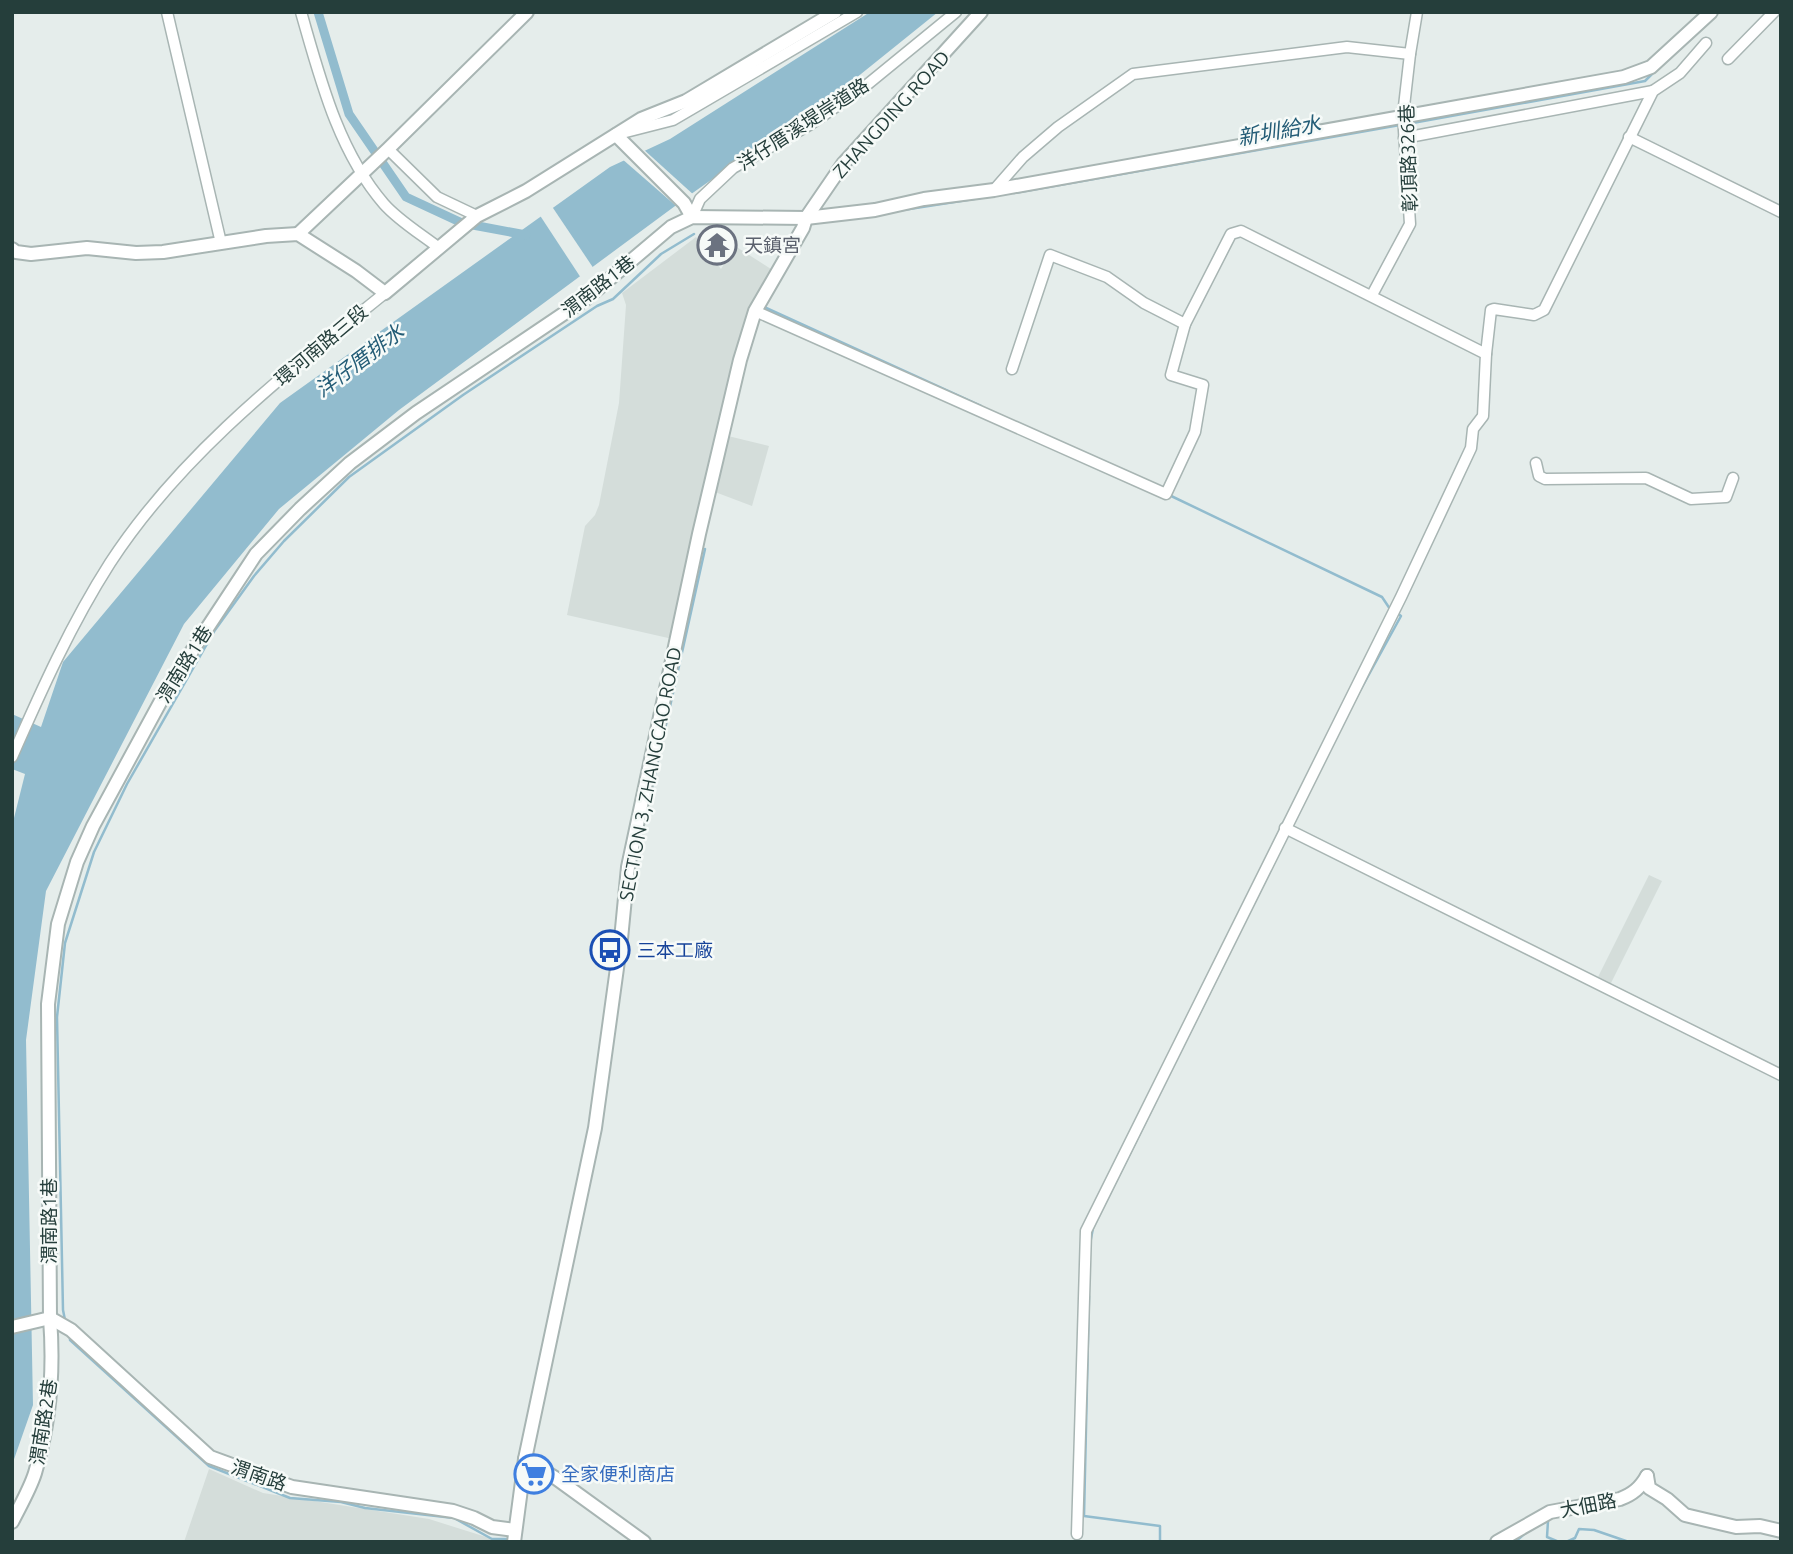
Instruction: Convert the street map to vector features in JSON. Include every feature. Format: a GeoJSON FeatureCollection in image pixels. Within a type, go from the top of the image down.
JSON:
{"type":"FeatureCollection","features":[{"type":"Feature","properties":{"kind":"street"},"geometry":{"type":"LineString","coordinates":[[167,12],[221,243]]}},
{"type":"Feature","properties":{"kind":"street"},"geometry":{"type":"LineString","coordinates":[[301,12],[328,104],[385,205],[443,245]]}},
{"type":"Feature","properties":{"kind":"street"},"geometry":{"type":"LineString","coordinates":[[298,234],[527,12]]}},
{"type":"Feature","properties":{"kind":"street","name":"環河南路三段"},"geometry":{"type":"LineString","coordinates":[[12,757],[61,650],[110,563],[163,492],[229,424],[477,216],[526,191],[641,119],[686,101],[835,12]]}},
{"type":"Feature","properties":{"kind":"street"},"geometry":{"type":"LineString","coordinates":[[616,135],[673,120],[857,12]]}},
{"type":"Feature","properties":{"kind":"street","name":"洋仔厝溪堤岸道路"},"geometry":{"type":"LineString","coordinates":[[692,217],[700,199],[733,168],[810,124],[863,88],[956,12]]}},
{"type":"Feature","properties":{"kind":"street","name":"ZHANGDING ROAD"},"geometry":{"type":"LineString","coordinates":[[755,312],[804,223],[843,164],[981,12]]}},
{"type":"Feature","properties":{"kind":"street","name":"彰頂路326巷"},"geometry":{"type":"LineString","coordinates":[[1372,295],[1410,225],[1404,125],[1410,54],[1418,12]]}},
{"type":"Feature","properties":{"kind":"street"},"geometry":{"type":"LineString","coordinates":[[1404,125],[1465,106],[1640,72],[1651,67],[1711,12]]}},
{"type":"Feature","properties":{"kind":"street"},"geometry":{"type":"LineString","coordinates":[[1728,59],[1774,12]]}},
{"type":"Feature","properties":{"kind":"street"},"geometry":{"type":"LineString","coordinates":[[616,135],[684,203],[692,217],[804,223],[924,199],[1404,125],[1653,91],[1680,74],[1706,44]]}},
{"type":"Feature","properties":{"kind":"street"},"geometry":{"type":"LineString","coordinates":[[994,190],[1023,157],[1058,127],[1133,74],[1347,47],[1410,54]]}},
{"type":"Feature","properties":{"kind":"street"},"geometry":{"type":"LineString","coordinates":[[1077,1534],[1086,1230],[1401,597],[1471,448],[1473,429],[1483,416],[1491,310],[1534,315],[1544,310],[1653,91]]}},
{"type":"Feature","properties":{"kind":"street"},"geometry":{"type":"LineString","coordinates":[[1629,137],[1781,212]]}},
{"type":"Feature","properties":{"kind":"street"},"geometry":{"type":"LineString","coordinates":[[386,151],[437,197],[477,216]]}},
{"type":"Feature","properties":{"kind":"street","name":"渭南路1巷"},"geometry":{"type":"LineString","coordinates":[[50,1318],[48,1004],[58,924],[77,862],[88,838],[169,686],[256,554],[343,469],[416,413],[587,298],[671,227],[692,217]]}},
{"type":"Feature","properties":{"kind":"street"},"geometry":{"type":"LineString","coordinates":[[755,312],[1167,494],[1195,432],[1203,385],[1171,375],[1185,324],[1231,234],[1241,231],[1486,354]]}},
{"type":"Feature","properties":{"kind":"street"},"geometry":{"type":"LineString","coordinates":[[12,249],[31,254],[87,248],[136,253],[163,252],[266,236],[298,234],[385,293]]}},
{"type":"Feature","properties":{"kind":"street"},"geometry":{"type":"LineString","coordinates":[[1012,369],[1050,255],[1107,277],[1144,303],[1185,324]]}},
{"type":"Feature","properties":{"kind":"street","name":"SECTION 3, ZHANGCAO ROAD"},"geometry":{"type":"LineString","coordinates":[[515,1536],[525,1459],[595,1128],[628,867],[699,534],[740,360],[755,312]]}},
{"type":"Feature","properties":{"kind":"street"},"geometry":{"type":"LineString","coordinates":[[1536,463],[1539,476],[1545,479],[1646,478],[1691,499],[1726,497],[1733,478]]}},
{"type":"Feature","properties":{"kind":"street"},"geometry":{"type":"LineString","coordinates":[[1285,828],[1781,1075]]}},
{"type":"Feature","properties":{"kind":"street"},"geometry":{"type":"LineString","coordinates":[[12,1327],[50,1318]]}},
{"type":"Feature","properties":{"kind":"street","name":"渭南路2巷"},"geometry":{"type":"LineString","coordinates":[[12,1522],[35,1474],[49,1402],[52,1351],[50,1318]]}},
{"type":"Feature","properties":{"kind":"street","name":"渭南路"},"geometry":{"type":"LineString","coordinates":[[50,1318],[71,1330],[210,1457],[292,1487],[453,1511],[515,1536]]}},
{"type":"Feature","properties":{"kind":"street"},"geometry":{"type":"LineString","coordinates":[[525,1459],[644,1542]]}},
{"type":"Feature","properties":{"kind":"street","name":"大佃路"},"geometry":{"type":"LineString","coordinates":[[1497,1542],[1550,1512],[1631,1495],[1647,1476],[1649,1488],[1685,1515],[1736,1527],[1760,1527],[1781,1531]]}},
{"type":"Feature","properties":{"kind":"shaded area"},"geometry":{"type":"Polygon","coordinates":[[[696,237],[721,269],[735,246],[771,269],[755,311],[677,640],[567,615],[585,526],[595,515],[599,505],[619,403],[626,305],[622,293],[696,237]]]}},
{"type":"Feature","properties":{"kind":"shaded area"},"geometry":{"type":"Polygon","coordinates":[[[728,436],[769,446],[752,506],[715,492],[728,436]]]}},
{"type":"Feature","properties":{"kind":"shaded area"},"geometry":{"type":"Polygon","coordinates":[[[1649,875],[1662,881],[1608,989],[1595,983],[1649,875]]]}},
{"type":"Feature","properties":{"kind":"shaded area"},"geometry":{"type":"Polygon","coordinates":[[[209,1469],[263,1493],[429,1519],[502,1542],[184,1542],[209,1469]]]}},
{"type":"Feature","properties":{"kind":"water","name":"洋仔厝排水"},"geometry":{"type":"Polygon","coordinates":[[[870,12],[938,12],[856,78],[694,192],[399,410],[279,509],[184,624],[46,891],[26,1040],[33,1405],[12,1465],[12,826],[25,774],[12,769],[12,714],[41,727],[63,662],[280,403],[610,167],[670,139],[870,12]]]}},
{"type":"Feature","properties":{"kind":"pier"},"geometry":{"type":"Polygon","coordinates":[[[642,148],[695,196],[675,205],[621,158],[642,148]]]}},
{"type":"Feature","properties":{"kind":"pier"},"geometry":{"type":"Polygon","coordinates":[[[551,205],[594,269],[581,278],[539,214],[551,205]]]}},
{"type":"Feature","properties":{"kind":"waterway"},"geometry":{"type":"LineString","coordinates":[[318,12],[349,114],[406,197],[462,223],[526,235]]}},
{"type":"Feature","properties":{"kind":"waterway","name":"新圳給水"},"geometry":{"type":"LineString","coordinates":[[1407,124],[1645,81],[1655,71]]}},
{"type":"Feature","properties":{"kind":"waterway","name":"新圳給水"},"geometry":{"type":"LineString","coordinates":[[1014,193],[1400,125]]}},
{"type":"Feature","properties":{"kind":"waterway","name":"新圳給水"},"geometry":{"type":"LineString","coordinates":[[903,210],[993,196]]}},
{"type":"Feature","properties":{"kind":"waterway"},"geometry":{"type":"LineString","coordinates":[[65,1320],[57,1017],[65,943],[94,852],[127,784],[215,630],[254,576],[284,541],[349,477],[463,395],[597,306],[613,299],[661,254],[694,234]]}},
{"type":"Feature","properties":{"kind":"waterway"},"geometry":{"type":"LineString","coordinates":[[764,307],[981,406]]}},
{"type":"Feature","properties":{"kind":"waterway"},"geometry":{"type":"LineString","coordinates":[[1167,494],[1382,597],[1390,609]]}},
{"type":"Feature","properties":{"kind":"waterway"},"geometry":{"type":"LineString","coordinates":[[651,792],[705,549]]}},
{"type":"Feature","properties":{"kind":"waterway"},"geometry":{"type":"LineString","coordinates":[[1350,709],[1401,616],[1396,612]]}},
{"type":"Feature","properties":{"kind":"waterway"},"geometry":{"type":"LineString","coordinates":[[1090,1244],[1093,1228],[1274,863]]}},
{"type":"Feature","properties":{"kind":"waterway"},"geometry":{"type":"LineString","coordinates":[[1089,1296],[1084,1516],[1160,1526],[1160,1542]]}},
{"type":"Feature","properties":{"kind":"waterway"},"geometry":{"type":"LineString","coordinates":[[70,1337],[70,1340],[209,1466],[290,1498],[341,1502],[365,1508],[454,1518],[492,1539],[510,1539]]}},
{"type":"Feature","properties":{"kind":"waterway"},"geometry":{"type":"LineString","coordinates":[[1538,1526],[1548,1521],[1547,1537],[1559,1542]]}},
{"type":"Feature","properties":{"kind":"waterway"},"geometry":{"type":"LineString","coordinates":[[1566,1542],[1575,1538],[1579,1529],[1594,1530],[1629,1542]]}},
{"type":"Feature","properties":{"kind":"waterway"},"geometry":{"type":"LineString","coordinates":[[1515,1542],[1529,1530]]}},
{"type":"Feature","properties":{"kind":"place","name":"天鎮宮"},"geometry":{"type":"Point","coordinates":[717,245]}},
{"type":"Feature","properties":{"kind":"place","name":"三本工廠"},"geometry":{"type":"Point","coordinates":[610,950]}},
{"type":"Feature","properties":{"kind":"place","name":"全家便利商店"},"geometry":{"type":"Point","coordinates":[534,1474]}}]}
